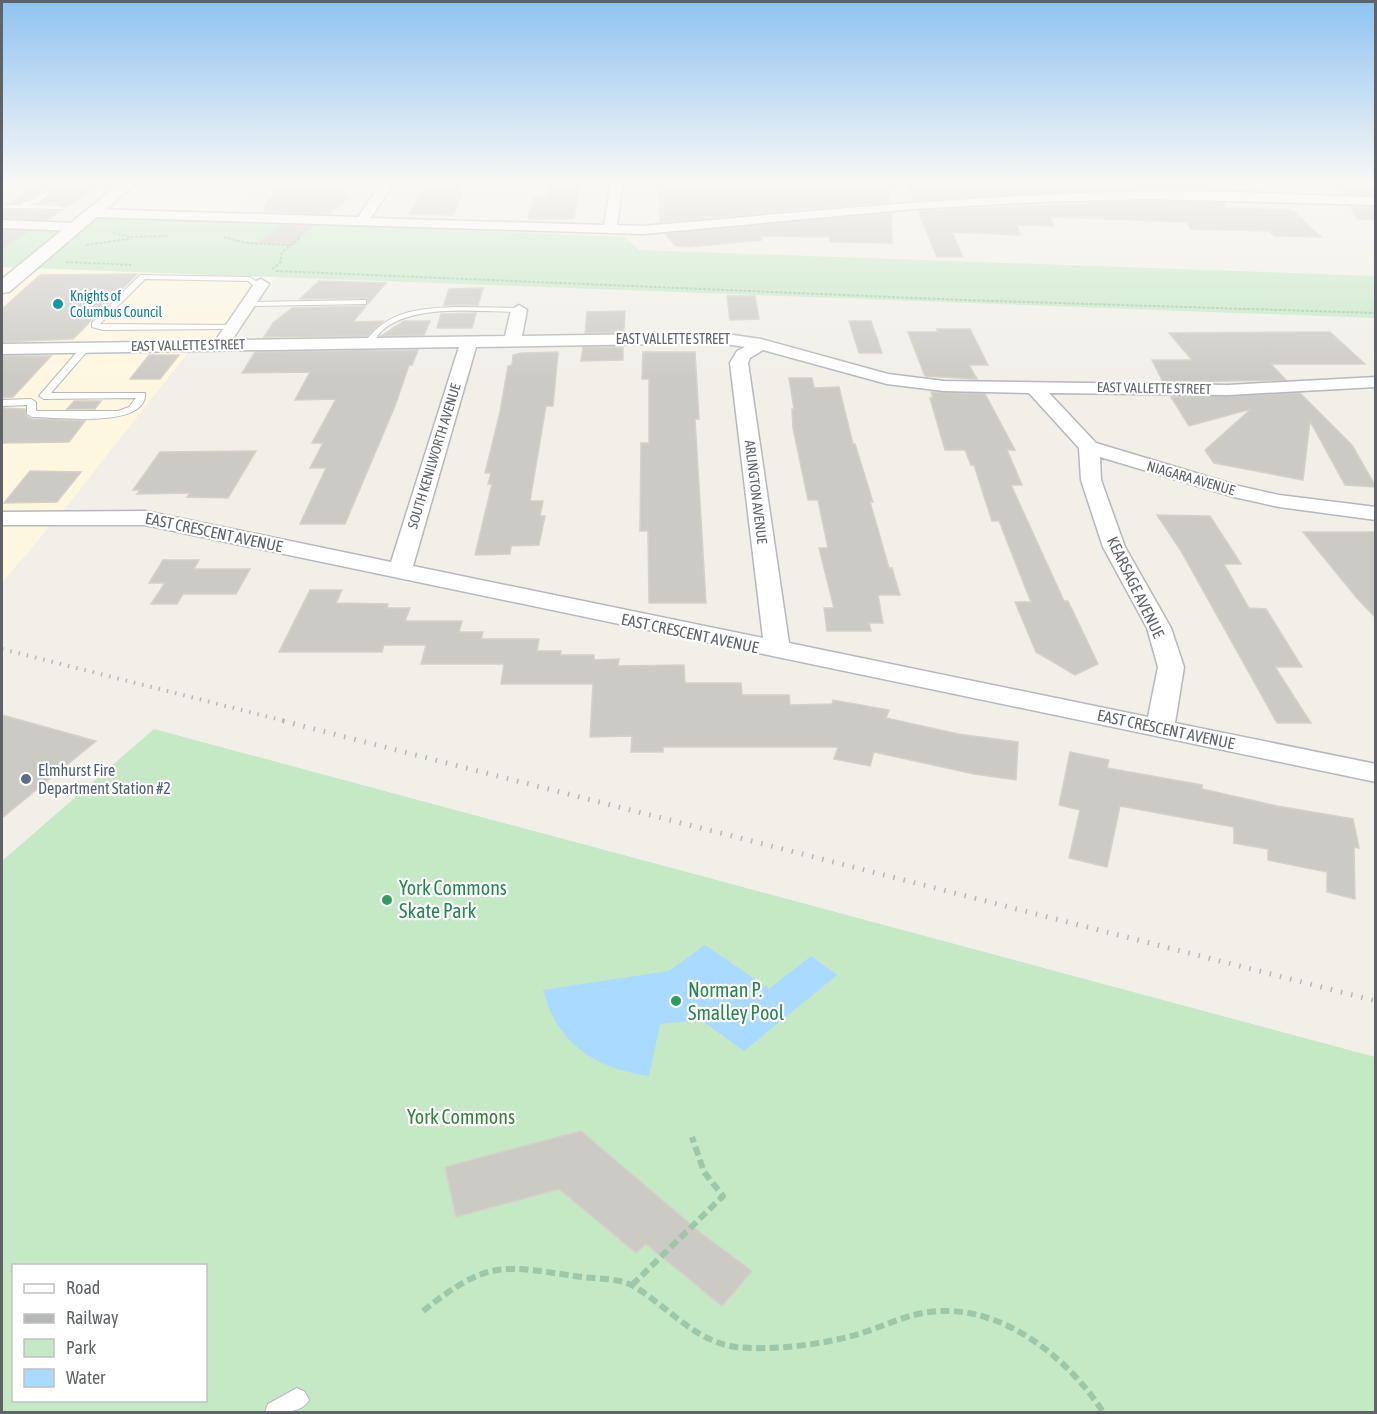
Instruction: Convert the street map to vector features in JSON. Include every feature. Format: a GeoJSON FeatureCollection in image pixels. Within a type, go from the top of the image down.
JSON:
{"type":"FeatureCollection","features":[{"type":"Feature","properties":{"kind":"main road"},"geometry":{"type":"LineString","coordinates":[[2,288],[51,248]]}},
{"type":"Feature","properties":{"kind":"street"},"geometry":{"type":"LineString","coordinates":[[221,344],[260,285]]}},
{"type":"Feature","properties":{"kind":"street"},"geometry":{"type":"LineString","coordinates":[[513,340],[519,310]]}},
{"type":"Feature","properties":{"kind":"street","name":"EAST VALLETTE STREET"},"geometry":{"type":"LineString","coordinates":[[2,349],[719,338],[761,344],[887,379],[944,386],[1228,390],[1372,387]]}},
{"type":"Feature","properties":{"kind":"street","name":"SOUTH KENILWORTH AVENUE"},"geometry":{"type":"LineString","coordinates":[[400,571],[469,341]]}},
{"type":"Feature","properties":{"kind":"street","name":"ARLINGTON AVENUE"},"geometry":{"type":"LineString","coordinates":[[761,344],[742,356],[739,363],[777,651]]}},
{"type":"Feature","properties":{"kind":"street","name":"NIAGARA AVENUE"},"geometry":{"type":"LineString","coordinates":[[1034,387],[1057,416],[1089,447],[1234,491],[1279,501],[1376,514]]}},
{"type":"Feature","properties":{"kind":"street","name":"KEARSAGE AVENUE"},"geometry":{"type":"LineString","coordinates":[[1089,447],[1091,480],[1114,547],[1159,628],[1172,667],[1160,727]]}},
{"type":"Feature","properties":{"kind":"street","name":"EAST CRESCENT AVENUE"},"geometry":{"type":"LineString","coordinates":[[2,519],[145,518],[777,651],[1160,727],[1376,773]]}},
{"type":"Feature","properties":{"kind":"lane"},"geometry":{"type":"LineString","coordinates":[[233,327],[104,328],[95,325],[143,277],[250,279],[260,285]]}},
{"type":"Feature","properties":{"kind":"lane"},"geometry":{"type":"LineString","coordinates":[[248,304],[363,302]]}},
{"type":"Feature","properties":{"kind":"lane"},"geometry":{"type":"LineString","coordinates":[[368,343],[379,327],[404,313],[519,310]]}},
{"type":"Feature","properties":{"kind":"lane"},"geometry":{"type":"LineString","coordinates":[[44,396],[86,347]]}},
{"type":"Feature","properties":{"kind":"lane"},"geometry":{"type":"LineString","coordinates":[[2,403],[31,402],[44,396],[142,395],[137,405],[127,412],[109,414],[33,414],[31,402]]}},
{"type":"Feature","properties":{"kind":"lane"},"geometry":{"type":"LineString","coordinates":[[276,1413],[297,1400]]}},
{"type":"Feature","properties":{"kind":"path"},"geometry":{"type":"LineString","coordinates":[[288,248],[279,257],[280,263],[270,270],[950,298],[1105,308],[1376,313]]}},
{"type":"Feature","properties":{"kind":"path"},"geometry":{"type":"LineString","coordinates":[[65,262],[133,265]]}},
{"type":"Feature","properties":{"kind":"path"},"geometry":{"type":"LineString","coordinates":[[632,1285],[723,1197],[704,1172],[692,1137]]}},
{"type":"Feature","properties":{"kind":"path"},"geometry":{"type":"LineString","coordinates":[[423,1311],[458,1282],[487,1268],[513,1266],[632,1285],[704,1334],[726,1345],[752,1348],[820,1343],[855,1336],[921,1314],[953,1312],[979,1315],[1034,1340],[1064,1365],[1096,1401],[1103,1413]]}},
{"type":"Feature","properties":{"kind":"shaded area"},"geometry":{"type":"Polygon","coordinates":[[[2,267],[275,277],[233,343],[2,347],[2,267]]]}},
{"type":"Feature","properties":{"kind":"shaded area"},"geometry":{"type":"Polygon","coordinates":[[[191,349],[62,512],[2,583],[2,353],[191,349]]]}},
{"type":"Feature","properties":{"kind":"green space"},"geometry":{"type":"Polygon","coordinates":[[[2,248],[637,248],[639,250],[1375,276],[1376,318],[2,267],[2,248]]]}},
{"type":"Feature","properties":{"kind":"green space","name":"York Commons"},"geometry":{"type":"Polygon","coordinates":[[[154,729],[1375,1057],[1375,1412],[2,1412],[2,861],[154,729]]]}},
{"type":"Feature","properties":{"kind":"water","name":"Norman P. Smalley Pool"},"geometry":{"type":"Polygon","coordinates":[[[705,945],[769,989],[811,956],[837,975],[744,1051],[701,1020],[660,1024],[649,1076],[612,1067],[595,1060],[568,1039],[549,1009],[543,990],[669,971],[705,945]]]}},
{"type":"Feature","properties":{"kind":"building"},"geometry":{"type":"Polygon","coordinates":[[[933,248],[959,248],[963,257],[937,257],[933,248]]]}},
{"type":"Feature","properties":{"kind":"building"},"geometry":{"type":"Polygon","coordinates":[[[137,274],[73,339],[2,342],[2,309],[40,275],[137,274]]]}},
{"type":"Feature","properties":{"kind":"building"},"geometry":{"type":"Polygon","coordinates":[[[319,281],[386,283],[368,304],[366,298],[300,299],[319,281]]]}},
{"type":"Feature","properties":{"kind":"building"},"geometry":{"type":"Polygon","coordinates":[[[483,288],[478,305],[444,305],[449,289],[483,288]]]}},
{"type":"Feature","properties":{"kind":"building"},"geometry":{"type":"Polygon","coordinates":[[[727,296],[755,296],[759,319],[730,320],[727,296]]]}},
{"type":"Feature","properties":{"kind":"building"},"geometry":{"type":"Polygon","coordinates":[[[366,306],[353,322],[383,321],[367,336],[264,337],[273,323],[292,308],[366,306]]]}},
{"type":"Feature","properties":{"kind":"building"},"geometry":{"type":"Polygon","coordinates":[[[625,311],[624,332],[585,333],[587,312],[625,311]]]}},
{"type":"Feature","properties":{"kind":"building"},"geometry":{"type":"Polygon","coordinates":[[[476,313],[472,328],[437,328],[441,314],[476,313]]]}},
{"type":"Feature","properties":{"kind":"building"},"geometry":{"type":"Polygon","coordinates":[[[404,321],[430,321],[424,335],[381,336],[404,321]]]}},
{"type":"Feature","properties":{"kind":"building"},"geometry":{"type":"Polygon","coordinates":[[[849,321],[871,321],[882,353],[859,353],[849,321]]]}},
{"type":"Feature","properties":{"kind":"building"},"geometry":{"type":"Polygon","coordinates":[[[937,329],[970,329],[988,365],[969,365],[977,379],[925,376],[908,332],[939,332],[937,329]]]}},
{"type":"Feature","properties":{"kind":"building"},"geometry":{"type":"Polygon","coordinates":[[[1330,332],[1365,364],[1271,364],[1286,380],[1163,382],[1152,360],[1192,360],[1169,333],[1330,332]]]}},
{"type":"Feature","properties":{"kind":"building"},"geometry":{"type":"Polygon","coordinates":[[[583,347],[623,347],[623,360],[581,361],[583,347]]]}},
{"type":"Feature","properties":{"kind":"building"},"geometry":{"type":"Polygon","coordinates":[[[418,350],[412,365],[409,365],[395,406],[345,524],[300,524],[326,468],[310,468],[323,443],[312,443],[336,399],[295,400],[310,372],[242,373],[255,352],[418,350]]]}},
{"type":"Feature","properties":{"kind":"building"},"geometry":{"type":"Polygon","coordinates":[[[558,352],[553,406],[546,406],[530,501],[543,501],[540,516],[545,516],[539,545],[511,546],[510,554],[475,555],[492,484],[488,484],[491,473],[485,473],[500,412],[508,366],[512,365],[513,355],[558,352]]]}},
{"type":"Feature","properties":{"kind":"building"},"geometry":{"type":"Polygon","coordinates":[[[643,352],[695,352],[699,419],[695,419],[706,603],[649,603],[648,531],[640,531],[641,443],[649,443],[649,379],[642,379],[643,352]]]}},
{"type":"Feature","properties":{"kind":"building"},"geometry":{"type":"Polygon","coordinates":[[[149,355],[179,355],[160,379],[130,379],[149,355]]]}},
{"type":"Feature","properties":{"kind":"building"},"geometry":{"type":"Polygon","coordinates":[[[2,356],[51,356],[13,397],[2,398],[2,356]]]}},
{"type":"Feature","properties":{"kind":"building"},"geometry":{"type":"Polygon","coordinates":[[[789,378],[812,378],[814,388],[839,387],[853,444],[855,444],[873,502],[870,502],[889,568],[892,568],[900,595],[878,595],[883,623],[869,623],[871,631],[827,631],[824,608],[834,608],[819,548],[828,548],[818,500],[808,500],[793,428],[792,409],[794,409],[789,378]]]}},
{"type":"Feature","properties":{"kind":"building"},"geometry":{"type":"Polygon","coordinates":[[[931,392],[985,394],[1015,450],[1007,450],[1022,485],[1011,485],[1064,601],[1068,601],[1098,664],[1075,675],[1036,652],[1015,602],[1031,602],[999,521],[992,521],[974,465],[971,465],[965,450],[945,450],[930,398],[933,398],[931,392]]]}},
{"type":"Feature","properties":{"kind":"building"},"geometry":{"type":"Polygon","coordinates":[[[1300,393],[1352,445],[1376,487],[1345,485],[1310,421],[1303,480],[1214,463],[1205,450],[1251,409],[1189,426],[1171,397],[1300,393]]]}},
{"type":"Feature","properties":{"kind":"building"},"geometry":{"type":"Polygon","coordinates":[[[74,401],[101,401],[95,409],[67,409],[74,401]]]}},
{"type":"Feature","properties":{"kind":"building"},"geometry":{"type":"Polygon","coordinates":[[[2,408],[25,409],[26,416],[32,419],[85,421],[69,442],[2,443],[2,408]]]}},
{"type":"Feature","properties":{"kind":"building"},"geometry":{"type":"Polygon","coordinates":[[[256,451],[228,498],[187,497],[190,493],[137,494],[140,490],[133,490],[160,452],[256,451]]]}},
{"type":"Feature","properties":{"kind":"building"},"geometry":{"type":"Polygon","coordinates":[[[30,471],[81,472],[57,502],[4,503],[30,471]]]}},
{"type":"Feature","properties":{"kind":"building"},"geometry":{"type":"Polygon","coordinates":[[[1157,515],[1210,516],[1241,564],[1224,564],[1249,608],[1266,609],[1302,667],[1275,667],[1311,723],[1277,723],[1181,551],[1157,515]]]}},
{"type":"Feature","properties":{"kind":"building"},"geometry":{"type":"Polygon","coordinates":[[[1303,532],[1376,532],[1376,618],[1356,597],[1303,532]]]}},
{"type":"Feature","properties":{"kind":"building"},"geometry":{"type":"Polygon","coordinates":[[[163,560],[199,560],[194,569],[250,569],[236,594],[183,594],[177,604],[151,604],[165,583],[149,583],[163,560]]]}},
{"type":"Feature","properties":{"kind":"building"},"geometry":{"type":"Polygon","coordinates":[[[310,590],[342,590],[336,603],[388,604],[387,608],[410,608],[405,621],[462,621],[459,632],[483,632],[481,639],[539,639],[537,651],[561,651],[560,655],[594,655],[594,660],[619,659],[618,666],[684,665],[685,683],[741,683],[742,695],[789,695],[790,705],[832,704],[833,700],[889,710],[886,718],[958,734],[1018,742],[1016,780],[974,774],[874,752],[870,766],[834,759],[838,747],[663,747],[663,752],[631,752],[632,736],[590,737],[593,684],[501,684],[504,664],[421,664],[426,645],[384,645],[382,652],[279,652],[310,590]]]}},
{"type":"Feature","properties":{"kind":"building","name":"Elmhurst Fire Department Station #2"},"geometry":{"type":"Polygon","coordinates":[[[2,715],[96,741],[2,818],[2,715]]]}},
{"type":"Feature","properties":{"kind":"building"},"geometry":{"type":"Polygon","coordinates":[[[1070,752],[1109,760],[1107,768],[1202,785],[1202,789],[1277,806],[1353,819],[1359,848],[1354,847],[1355,899],[1327,892],[1327,872],[1268,860],[1268,849],[1234,843],[1234,827],[1120,806],[1107,867],[1069,858],[1080,810],[1059,805],[1070,752]]]}},
{"type":"Feature","properties":{"kind":"building"},"geometry":{"type":"Polygon","coordinates":[[[581,1131],[701,1233],[752,1271],[722,1306],[646,1244],[636,1253],[559,1189],[456,1217],[445,1167],[581,1131]]]}},
{"type":"Feature","properties":{"kind":"railway"},"geometry":{"type":"LineString","coordinates":[[2,649],[289,722]]}},
{"type":"Feature","properties":{"kind":"railway"},"geometry":{"type":"LineString","coordinates":[[283,721],[1376,1001]]}},
{"type":"Feature","properties":{"kind":"place","name":"Knights of Columbus Council"},"geometry":{"type":"Point","coordinates":[58,304]}},
{"type":"Feature","properties":{"kind":"place","name":"Elmhurst Fire Department Station #2"},"geometry":{"type":"Point","coordinates":[26,779]}},
{"type":"Feature","properties":{"kind":"place","name":"York Commons Skate Park"},"geometry":{"type":"Point","coordinates":[387,900]}},
{"type":"Feature","properties":{"kind":"place","name":"Norman P. Smalley Pool"},"geometry":{"type":"Point","coordinates":[676,1001]}}]}
